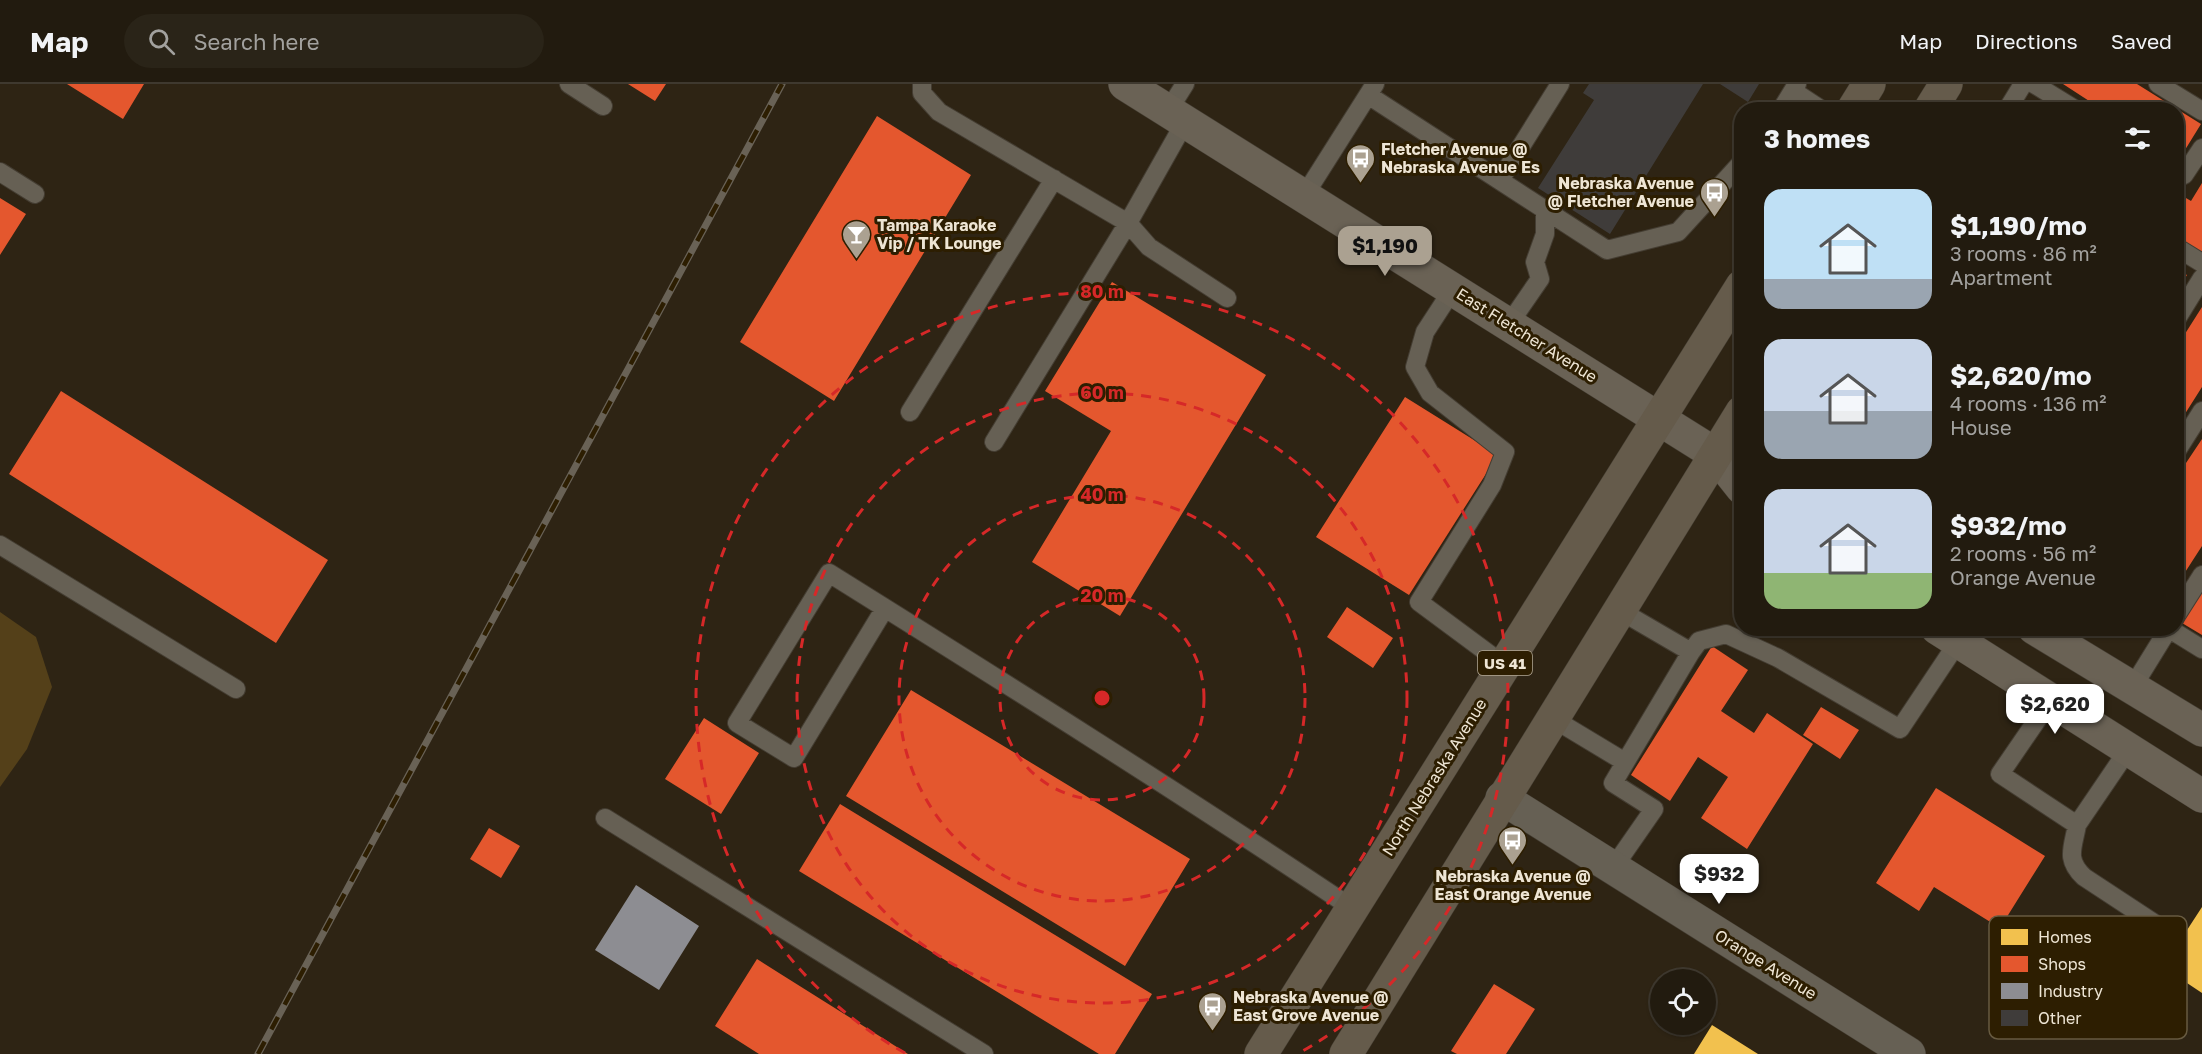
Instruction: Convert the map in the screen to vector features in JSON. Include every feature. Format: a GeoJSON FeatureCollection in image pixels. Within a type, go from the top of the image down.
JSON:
{"type":"FeatureCollection","features":[{"type":"Feature","properties":{"kind":"main road","name":"East Fletcher Avenue"},"geometry":{"type":"LineString","coordinates":[[1125,84],[1658,417],[1728,457]]}},
{"type":"Feature","properties":{"kind":"main road"},"geometry":{"type":"LineString","coordinates":[[1858,102],[1869,84]]}},
{"type":"Feature","properties":{"kind":"main road"},"geometry":{"type":"LineString","coordinates":[[1935,102],[1946,84]]}},
{"type":"Feature","properties":{"kind":"main road","name":"North Nebraska Avenue"},"geometry":{"type":"LineString","coordinates":[[1261,1054],[1734,298]]}},
{"type":"Feature","properties":{"kind":"main road"},"geometry":{"type":"LineString","coordinates":[[1346,1054],[1619,610],[1728,457],[1734,438]]}},
{"type":"Feature","properties":{"kind":"main road"},"geometry":{"type":"LineString","coordinates":[[1949,636],[2202,796]]}},
{"type":"Feature","properties":{"kind":"main road"},"geometry":{"type":"LineString","coordinates":[[2047,636],[2202,730]]}},
{"type":"Feature","properties":{"kind":"street","name":"Orange Avenue"},"geometry":{"type":"LineString","coordinates":[[1502,798],[1909,1054]]}},
{"type":"Feature","properties":{"kind":"lane"},"geometry":{"type":"LineString","coordinates":[[569,84],[603,106]]}},
{"type":"Feature","properties":{"kind":"lane"},"geometry":{"type":"LineString","coordinates":[[922,84],[922,93],[939,112],[1128,223],[1149,247],[1227,298]]}},
{"type":"Feature","properties":{"kind":"lane"},"geometry":{"type":"LineString","coordinates":[[994,442],[1128,223],[1176,116],[1185,84]]}},
{"type":"Feature","properties":{"kind":"lane"},"geometry":{"type":"LineString","coordinates":[[1500,180],[1560,84]]}},
{"type":"Feature","properties":{"kind":"lane"},"geometry":{"type":"LineString","coordinates":[[2012,102],[2023,84]]}},
{"type":"Feature","properties":{"kind":"lane"},"geometry":{"type":"LineString","coordinates":[[2034,84],[2063,102]]}},
{"type":"Feature","properties":{"kind":"lane"},"geometry":{"type":"LineString","coordinates":[[2158,84],[2202,111]]}},
{"type":"Feature","properties":{"kind":"lane"},"geometry":{"type":"LineString","coordinates":[[1786,102],[1795,88],[1812,102]]}},
{"type":"Feature","properties":{"kind":"lane"},"geometry":{"type":"LineString","coordinates":[[1304,196],[1371,90],[1500,180],[1607,250],[1678,232],[1734,171]]}},
{"type":"Feature","properties":{"kind":"lane"},"geometry":{"type":"LineString","coordinates":[[2184,175],[2202,148]]}},
{"type":"Feature","properties":{"kind":"lane"},"geometry":{"type":"LineString","coordinates":[[0,172],[35,194]]}},
{"type":"Feature","properties":{"kind":"lane"},"geometry":{"type":"LineString","coordinates":[[910,412],[1054,179]]}},
{"type":"Feature","properties":{"kind":"lane"},"geometry":{"type":"LineString","coordinates":[[1509,324],[1540,279],[1535,262],[1545,234],[1545,210]]}},
{"type":"Feature","properties":{"kind":"lane"},"geometry":{"type":"LineString","coordinates":[[2184,252],[2202,263]]}},
{"type":"Feature","properties":{"kind":"lane"},"geometry":{"type":"LineString","coordinates":[[2184,307],[2202,278]]}},
{"type":"Feature","properties":{"kind":"lane"},"geometry":{"type":"LineString","coordinates":[[1454,290],[1425,332],[1415,367],[1430,393],[1505,452],[1492,485],[1419,602],[1504,665]]}},
{"type":"Feature","properties":{"kind":"lane"},"geometry":{"type":"LineString","coordinates":[[2184,439],[2202,411]]}},
{"type":"Feature","properties":{"kind":"lane"},"geometry":{"type":"LineString","coordinates":[[0,544],[236,689]]}},
{"type":"Feature","properties":{"kind":"lane"},"geometry":{"type":"LineString","coordinates":[[885,608],[794,758],[737,723],[830,573],[1173,791],[1352,908]]}},
{"type":"Feature","properties":{"kind":"lane"},"geometry":{"type":"LineString","coordinates":[[2184,603],[2202,575]]}},
{"type":"Feature","properties":{"kind":"lane"},"geometry":{"type":"LineString","coordinates":[[1619,610],[1691,652]]}},
{"type":"Feature","properties":{"kind":"lane"},"geometry":{"type":"LineString","coordinates":[[1613,868],[1654,809],[1613,783],[1699,641],[1726,634],[1778,658],[1900,729],[1946,636]]}},
{"type":"Feature","properties":{"kind":"lane"},"geometry":{"type":"LineString","coordinates":[[2132,688],[2164,636]]}},
{"type":"Feature","properties":{"kind":"lane"},"geometry":{"type":"LineString","coordinates":[[2180,636],[2202,649]]}},
{"type":"Feature","properties":{"kind":"lane"},"geometry":{"type":"LineString","coordinates":[[2050,701],[2000,774],[2077,825]]}},
{"type":"Feature","properties":{"kind":"lane"},"geometry":{"type":"LineString","coordinates":[[1552,718],[1625,762]]}},
{"type":"Feature","properties":{"kind":"lane"},"geometry":{"type":"LineString","coordinates":[[2128,750],[2077,825],[2070,858],[2076,870],[2084,877],[2143,916]]}},
{"type":"Feature","properties":{"kind":"lane"},"geometry":{"type":"LineString","coordinates":[[605,818],[984,1054]]}},
{"type":"Feature","properties":{"kind":"shaded area"},"geometry":{"type":"Polygon","coordinates":[[[0,612],[36,637],[52,687],[27,749],[0,787],[0,612]]]}},
{"type":"Feature","properties":{"kind":"building: Homes"},"geometry":{"type":"Polygon","coordinates":[[[2202,907],[2202,993],[2187,983],[2187,930],[2202,907]]]}},
{"type":"Feature","properties":{"kind":"building: Homes"},"geometry":{"type":"Polygon","coordinates":[[[1716,1028],[1758,1054],[1694,1054],[1706,1035],[1716,1035],[1716,1028]]]}},
{"type":"Feature","properties":{"kind":"building: Shops"},"geometry":{"type":"Polygon","coordinates":[[[67,84],[144,84],[123,119],[67,84]]]}},
{"type":"Feature","properties":{"kind":"building: Shops"},"geometry":{"type":"Polygon","coordinates":[[[628,84],[666,84],[655,101],[628,84]]]}},
{"type":"Feature","properties":{"kind":"building: Shops"},"geometry":{"type":"Polygon","coordinates":[[[2063,84],[2137,84],[2166,102],[2091,102],[2063,84]]]}},
{"type":"Feature","properties":{"kind":"building: Shops"},"geometry":{"type":"Polygon","coordinates":[[[2184,113],[2201,124],[2184,152],[2184,113]]]}},
{"type":"Feature","properties":{"kind":"building: Shops","name":"Tampa Karaoke Vip / TK Lounge"},"geometry":{"type":"Polygon","coordinates":[[[877,116],[971,175],[834,401],[740,342],[877,116]]]}},
{"type":"Feature","properties":{"kind":"building: Shops"},"geometry":{"type":"Polygon","coordinates":[[[2202,183],[2202,253],[2184,241],[2184,197],[2191,201],[2202,183]]]}},
{"type":"Feature","properties":{"kind":"building: Shops"},"geometry":{"type":"Polygon","coordinates":[[[0,198],[26,214],[0,255],[0,198]]]}},
{"type":"Feature","properties":{"kind":"building: Shops"},"geometry":{"type":"Polygon","coordinates":[[[1112,282],[1266,375],[1120,616],[1032,562],[1111,431],[1045,391],[1112,282]]]}},
{"type":"Feature","properties":{"kind":"building: Shops"},"geometry":{"type":"Polygon","coordinates":[[[2202,307],[2202,387],[2184,415],[2184,335],[2202,307]]]}},
{"type":"Feature","properties":{"kind":"building: Shops"},"geometry":{"type":"Polygon","coordinates":[[[61,391],[328,560],[276,643],[9,474],[61,391]]]}},
{"type":"Feature","properties":{"kind":"building: Shops"},"geometry":{"type":"Polygon","coordinates":[[[1405,397],[1498,455],[1409,595],[1316,537],[1405,397]]]}},
{"type":"Feature","properties":{"kind":"building: Shops"},"geometry":{"type":"Polygon","coordinates":[[[2202,439],[2202,546],[2184,574],[2184,466],[2202,439]]]}},
{"type":"Feature","properties":{"kind":"building: Shops"},"geometry":{"type":"Polygon","coordinates":[[[2202,592],[2202,635],[2184,624],[2184,620],[2202,592]]]}},
{"type":"Feature","properties":{"kind":"building: Shops"},"geometry":{"type":"Polygon","coordinates":[[[1347,607],[1393,638],[1373,668],[1327,637],[1347,607]]]}},
{"type":"Feature","properties":{"kind":"building: Shops"},"geometry":{"type":"Polygon","coordinates":[[[1712,646],[1748,670],[1721,711],[1754,733],[1767,713],[1813,744],[1747,849],[1701,818],[1728,777],[1698,757],[1670,801],[1631,775],[1712,646]]]}},
{"type":"Feature","properties":{"kind":"building: Shops"},"geometry":{"type":"Polygon","coordinates":[[[911,690],[1190,859],[1125,966],[846,796],[911,690]]]}},
{"type":"Feature","properties":{"kind":"building: Shops"},"geometry":{"type":"Polygon","coordinates":[[[1821,707],[1859,730],[1840,759],[1803,735],[1821,707]]]}},
{"type":"Feature","properties":{"kind":"building: Shops"},"geometry":{"type":"Polygon","coordinates":[[[704,718],[759,753],[721,814],[665,779],[704,718]]]}},
{"type":"Feature","properties":{"kind":"building: Shops"},"geometry":{"type":"Polygon","coordinates":[[[1936,788],[2045,856],[2008,916],[1989,916],[1989,921],[1934,887],[1919,911],[1876,883],[1936,788]]]}},
{"type":"Feature","properties":{"kind":"building: Shops"},"geometry":{"type":"Polygon","coordinates":[[[840,804],[1152,994],[1115,1054],[1099,1054],[799,871],[840,804]]]}},
{"type":"Feature","properties":{"kind":"building: Shops"},"geometry":{"type":"Polygon","coordinates":[[[489,828],[520,846],[501,878],[470,859],[489,828]]]}},
{"type":"Feature","properties":{"kind":"building: Shops"},"geometry":{"type":"Polygon","coordinates":[[[757,959],[908,1054],[759,1054],[715,1026],[757,959]]]}},
{"type":"Feature","properties":{"kind":"building: Shops"},"geometry":{"type":"Polygon","coordinates":[[[1494,984],[1535,1009],[1506,1054],[1457,1054],[1451,1051],[1494,984]]]}},
{"type":"Feature","properties":{"kind":"building: Industry"},"geometry":{"type":"Polygon","coordinates":[[[636,885],[699,926],[659,990],[595,950],[636,885]]]}},
{"type":"Feature","properties":{"kind":"building: Other"},"geometry":{"type":"Polygon","coordinates":[[[1589,84],[1703,84],[1610,234],[1538,188],[1594,100],[1583,93],[1589,84]]]}},
{"type":"Feature","properties":{"kind":"building: Other"},"geometry":{"type":"Polygon","coordinates":[[[1720,84],[1759,84],[1748,102],[1720,84]]]}},
{"type":"Feature","properties":{"kind":"railway"},"geometry":{"type":"LineString","coordinates":[[258,1054],[782,84]]}},
{"type":"Feature","properties":{"kind":"place","name":"Fletcher Avenue @ Nebraska Avenue Es"},"geometry":{"type":"Point","coordinates":[1360,184]}},
{"type":"Feature","properties":{"kind":"place","name":"Nebraska Avenue @ Fletcher Avenue"},"geometry":{"type":"Point","coordinates":[1715,218]}},
{"type":"Feature","properties":{"kind":"place","name":"Tampa Karaoke Vip / TK Lounge"},"geometry":{"type":"Point","coordinates":[856,260]}},
{"type":"Feature","properties":{"kind":"place","name":"Nebraska Avenue @ East Orange Avenue"},"geometry":{"type":"Point","coordinates":[1513,866]}},
{"type":"Feature","properties":{"kind":"place","name":"Nebraska Avenue @ East Grove Avenue"},"geometry":{"type":"Point","coordinates":[1212,1032]}}]}
